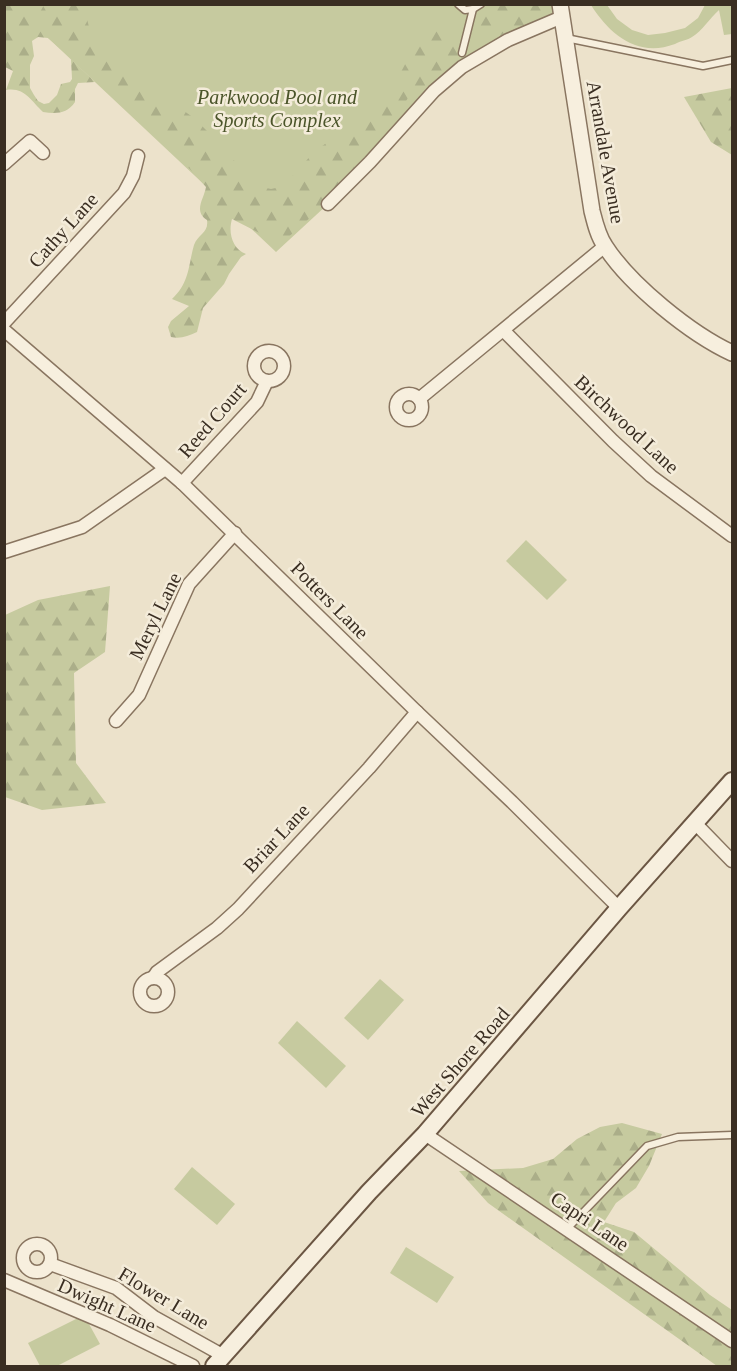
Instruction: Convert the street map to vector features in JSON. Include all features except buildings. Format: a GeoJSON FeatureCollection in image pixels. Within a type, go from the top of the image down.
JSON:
{"type":"FeatureCollection","features":[{"type":"Feature","properties":{"kind":"main road","name":"West Shore Road"},"geometry":{"type":"LineString","coordinates":[[219,1361],[369,1192],[425,1134],[619,908],[732,781]]}},
{"type":"Feature","properties":{"kind":"street","name":"Arrandale Avenue"},"geometry":{"type":"LineString","coordinates":[[561,11],[592,211],[610,252],[664,308],[690,329],[732,353]]}},
{"type":"Feature","properties":{"kind":"street"},"geometry":{"type":"LineString","coordinates":[[328,204],[370,162],[434,91],[462,67],[561,11]]}},
{"type":"Feature","properties":{"kind":"street"},"geometry":{"type":"LineString","coordinates":[[4,164],[30,141],[43,153]]}},
{"type":"Feature","properties":{"kind":"street","name":"Cathy Lane"},"geometry":{"type":"LineString","coordinates":[[4,323],[124,193],[133,176],[138,156]]}},
{"type":"Feature","properties":{"kind":"street"},"geometry":{"type":"LineString","coordinates":[[418,399],[582,266],[610,252]]}},
{"type":"Feature","properties":{"kind":"street","name":"Potters Lane"},"geometry":{"type":"LineString","coordinates":[[4,330],[182,483],[417,712],[506,795],[619,908]]}},
{"type":"Feature","properties":{"kind":"street","name":"Birchwood Lane"},"geometry":{"type":"LineString","coordinates":[[504,331],[651,476],[732,536]]}},
{"type":"Feature","properties":{"kind":"street","name":"Reed Court"},"geometry":{"type":"LineString","coordinates":[[182,483],[256,402],[267,381]]}},
{"type":"Feature","properties":{"kind":"street"},"geometry":{"type":"LineString","coordinates":[[4,552],[82,527],[165,469]]}},
{"type":"Feature","properties":{"kind":"street","name":"Meryl Lane"},"geometry":{"type":"LineString","coordinates":[[117,721],[139,694],[189,584],[235,533]]}},
{"type":"Feature","properties":{"kind":"street","name":"Briar Lane"},"geometry":{"type":"LineString","coordinates":[[153,978],[157,972],[218,928],[238,909],[369,768],[417,712]]}},
{"type":"Feature","properties":{"kind":"street"},"geometry":{"type":"LineString","coordinates":[[695,823],[732,861]]}},
{"type":"Feature","properties":{"kind":"street","name":"Capri Lane"},"geometry":{"type":"LineString","coordinates":[[425,1134],[732,1341]]}},
{"type":"Feature","properties":{"kind":"street","name":"Flower Lane"},"geometry":{"type":"LineString","coordinates":[[50,1264],[116,1288],[219,1361]]}},
{"type":"Feature","properties":{"kind":"street","name":"Dwight Lane"},"geometry":{"type":"LineString","coordinates":[[4,1280],[110,1325],[193,1366]]}},
{"type":"Feature","properties":{"kind":"lane"},"geometry":{"type":"LineString","coordinates":[[458,4],[465,10],[473,9],[481,4]]}},
{"type":"Feature","properties":{"kind":"lane"},"geometry":{"type":"LineString","coordinates":[[462,53],[473,9]]}},
{"type":"Feature","properties":{"kind":"lane"},"geometry":{"type":"LineString","coordinates":[[565,38],[703,66],[732,60]]}},
{"type":"Feature","properties":{"kind":"lane"},"geometry":{"type":"LineString","coordinates":[[567,1229],[647,1146],[678,1137],[732,1135]]}},
{"type":"Feature","properties":{"kind":"green space"},"geometry":{"type":"Polygon","coordinates":[[[506,4],[547,4],[554,10],[553,15],[491,45],[479,44],[476,34],[477,19],[489,7],[506,4]]]}},
{"type":"Feature","properties":{"kind":"green space","name":"Parkwood Pool and Sports Complex"},"geometry":{"type":"Polygon","coordinates":[[[560,4],[562,17],[462,67],[328,204],[276,252],[13,5],[560,4]]]}},
{"type":"Feature","properties":{"kind":"green space"},"geometry":{"type":"Polygon","coordinates":[[[4,5],[14,5],[30,18],[39,14],[44,5],[90,5],[87,19],[89,27],[111,52],[126,74],[145,90],[177,106],[194,118],[215,139],[216,147],[244,168],[252,180],[262,187],[271,189],[280,187],[288,181],[314,152],[362,117],[394,85],[409,57],[414,40],[421,31],[443,25],[449,28],[462,45],[471,51],[446,73],[408,98],[374,150],[322,207],[284,241],[277,242],[232,219],[232,240],[241,252],[246,254],[241,257],[224,284],[203,308],[197,332],[175,338],[171,337],[168,327],[171,321],[189,306],[172,299],[178,293],[188,274],[194,245],[206,228],[207,220],[201,213],[200,205],[206,187],[143,117],[48,38],[38,37],[32,41],[34,56],[30,65],[30,88],[38,101],[44,104],[49,103],[57,95],[61,84],[70,82],[72,79],[71,59],[95,82],[78,83],[75,89],[75,102],[65,111],[57,113],[43,112],[23,93],[6,90],[13,71],[5,67],[4,5]]]}},
{"type":"Feature","properties":{"kind":"green space"},"geometry":{"type":"Polygon","coordinates":[[[591,5],[607,5],[617,19],[632,30],[648,35],[685,28],[698,18],[705,5],[732,5],[732,34],[724,35],[719,10],[696,34],[688,39],[662,48],[637,46],[626,41],[607,26],[591,5]]]}},
{"type":"Feature","properties":{"kind":"green space"},"geometry":{"type":"Polygon","coordinates":[[[732,88],[732,155],[711,142],[684,97],[732,88]]]}},
{"type":"Feature","properties":{"kind":"green space"},"geometry":{"type":"Polygon","coordinates":[[[526,540],[567,580],[547,600],[506,561],[526,540]]]}},
{"type":"Feature","properties":{"kind":"green space"},"geometry":{"type":"Polygon","coordinates":[[[110,586],[105,652],[74,673],[76,763],[106,803],[42,810],[5,797],[5,615],[38,600],[110,586]]]}},
{"type":"Feature","properties":{"kind":"green space"},"geometry":{"type":"Polygon","coordinates":[[[380,979],[404,1000],[368,1040],[344,1018],[380,979]]]}},
{"type":"Feature","properties":{"kind":"green space"},"geometry":{"type":"Polygon","coordinates":[[[297,1021],[346,1066],[326,1088],[278,1043],[297,1021]]]}},
{"type":"Feature","properties":{"kind":"green space"},"geometry":{"type":"Polygon","coordinates":[[[622,1123],[662,1134],[649,1166],[636,1188],[616,1203],[604,1222],[634,1232],[710,1295],[732,1310],[732,1366],[717,1366],[488,1203],[459,1171],[523,1168],[553,1159],[577,1139],[600,1127],[622,1123]]]}},
{"type":"Feature","properties":{"kind":"green space"},"geometry":{"type":"Polygon","coordinates":[[[192,1167],[235,1204],[217,1225],[174,1189],[192,1167]]]}},
{"type":"Feature","properties":{"kind":"green space"},"geometry":{"type":"Polygon","coordinates":[[[406,1247],[454,1277],[437,1303],[390,1273],[406,1247]]]}},
{"type":"Feature","properties":{"kind":"green space"},"geometry":{"type":"Polygon","coordinates":[[[84,1315],[100,1344],[57,1366],[40,1366],[28,1343],[84,1315]]]}}]}
